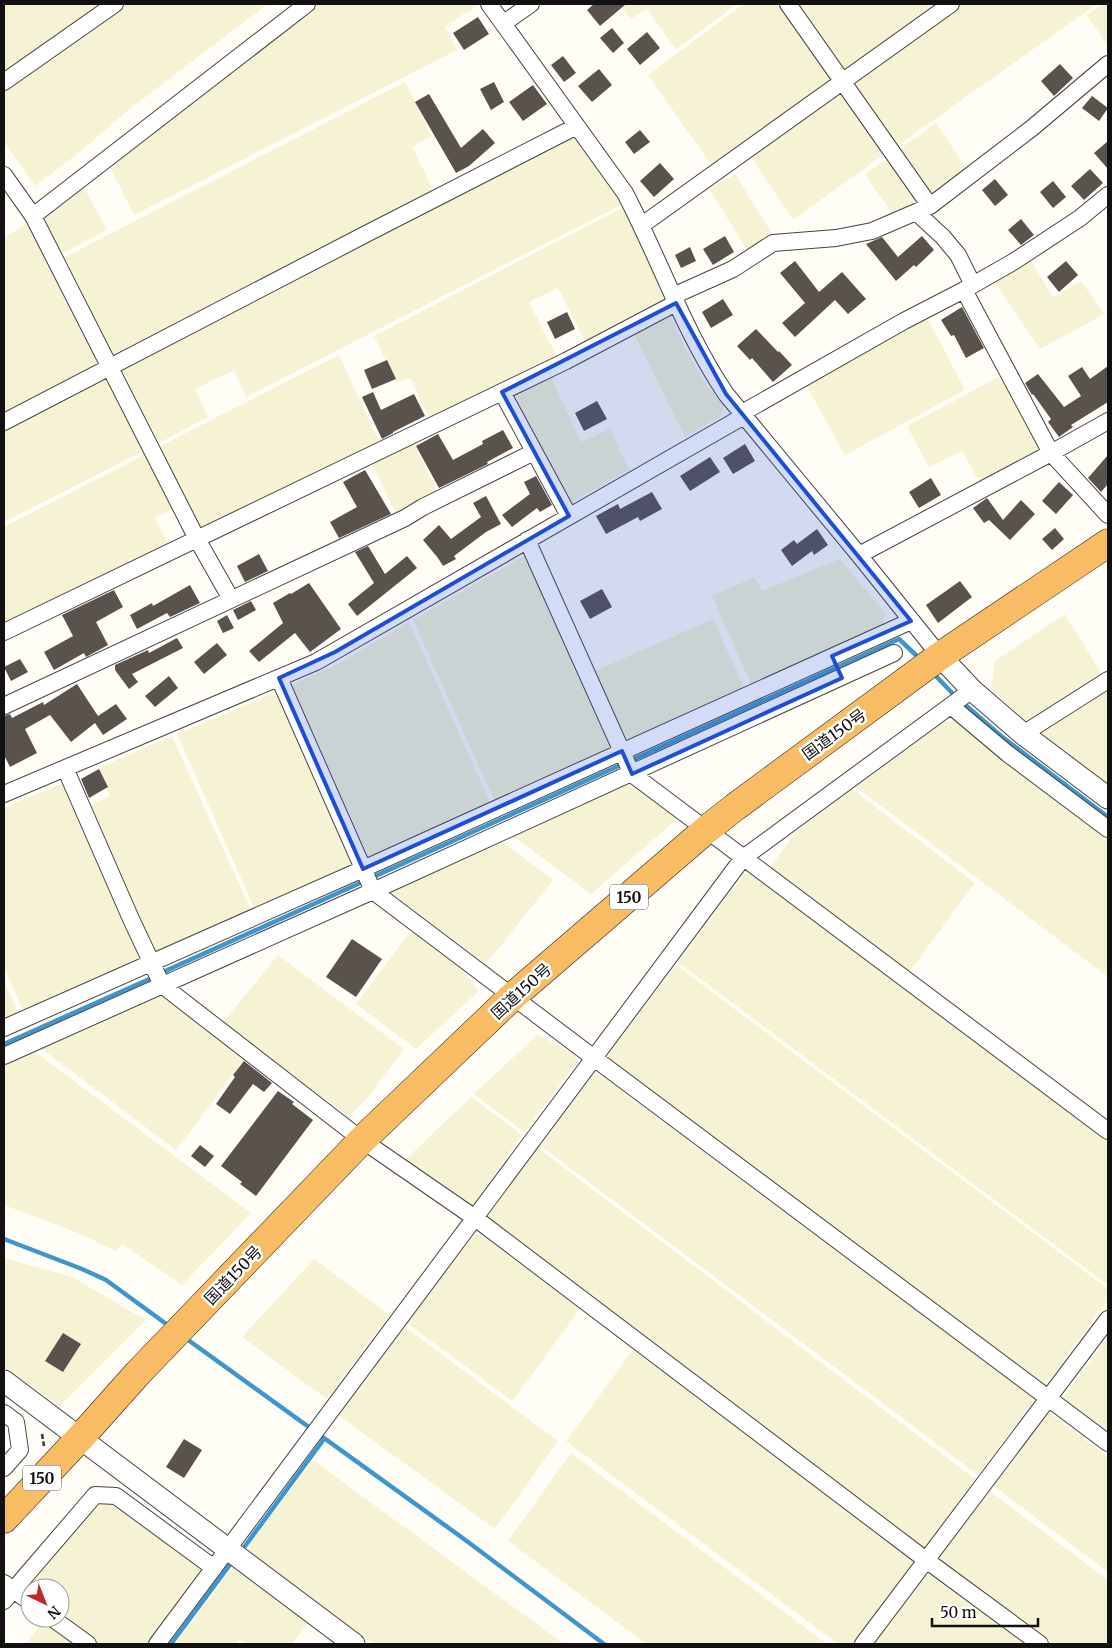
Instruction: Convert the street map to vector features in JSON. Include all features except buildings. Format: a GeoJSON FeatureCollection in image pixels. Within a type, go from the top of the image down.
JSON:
{"type":"FeatureCollection","features":[{"type":"Feature","properties":{"kind":"highway","name":"国道150号"},"geometry":{"type":"LineString","coordinates":[[4,1518],[80,1438],[138,1373],[362,1140],[512,997],[706,830],[940,656],[1108,543]]}},
{"type":"Feature","properties":{"kind":"street"},"geometry":{"type":"LineString","coordinates":[[4,82],[115,4]]}},
{"type":"Feature","properties":{"kind":"street"},"geometry":{"type":"LineString","coordinates":[[33,216],[308,4]]}},
{"type":"Feature","properties":{"kind":"street"},"geometry":{"type":"LineString","coordinates":[[489,4],[625,193],[710,370],[726,394],[940,656],[972,690],[1023,734],[1108,798]]}},
{"type":"Feature","properties":{"kind":"street"},"geometry":{"type":"LineString","coordinates":[[504,23],[531,4]]}},
{"type":"Feature","properties":{"kind":"street"},"geometry":{"type":"LineString","coordinates":[[788,4],[842,81],[923,209],[958,255],[969,288],[1051,453],[1108,515]]}},
{"type":"Feature","properties":{"kind":"street"},"geometry":{"type":"LineString","coordinates":[[642,225],[951,4]]}},
{"type":"Feature","properties":{"kind":"street"},"geometry":{"type":"LineString","coordinates":[[4,632],[566,361],[733,269],[773,244],[836,238],[872,231],[923,209],[1032,128],[1108,64]]}},
{"type":"Feature","properties":{"kind":"street"},"geometry":{"type":"LineString","coordinates":[[4,422],[577,126]]}},
{"type":"Feature","properties":{"kind":"street"},"geometry":{"type":"LineString","coordinates":[[4,175],[33,216],[197,539],[231,600]]}},
{"type":"Feature","properties":{"kind":"street"},"geometry":{"type":"LineString","coordinates":[[4,794],[279,678],[335,652],[743,414],[896,326],[969,288],[1013,262],[1080,218],[1108,195]]}},
{"type":"Feature","properties":{"kind":"street"},"geometry":{"type":"LineString","coordinates":[[502,392],[569,516]]}},
{"type":"Feature","properties":{"kind":"street"},"geometry":{"type":"LineString","coordinates":[[859,555],[1108,421]]}},
{"type":"Feature","properties":{"kind":"street"},"geometry":{"type":"LineString","coordinates":[[4,706],[405,518],[423,506],[534,452]]}},
{"type":"Feature","properties":{"kind":"street"},"geometry":{"type":"LineString","coordinates":[[527,540],[632,774],[1108,1131]]}},
{"type":"Feature","properties":{"kind":"street"},"geometry":{"type":"LineString","coordinates":[[4,1028],[363,869],[911,621]]}},
{"type":"Feature","properties":{"kind":"street"},"geometry":{"type":"LineString","coordinates":[[4,1056],[373,891],[894,654]]}},
{"type":"Feature","properties":{"kind":"street"},"geometry":{"type":"LineString","coordinates":[[832,656],[842,678]]}},
{"type":"Feature","properties":{"kind":"street"},"geometry":{"type":"LineString","coordinates":[[279,678],[373,891],[1108,1443]]}},
{"type":"Feature","properties":{"kind":"street"},"geometry":{"type":"LineString","coordinates":[[1023,734],[1108,680]]}},
{"type":"Feature","properties":{"kind":"street"},"geometry":{"type":"LineString","coordinates":[[157,1644],[743,858],[972,690]]}},
{"type":"Feature","properties":{"kind":"street"},"geometry":{"type":"LineString","coordinates":[[951,706],[1008,754],[1108,829]]}},
{"type":"Feature","properties":{"kind":"street"},"geometry":{"type":"LineString","coordinates":[[65,768],[162,985],[362,1140],[475,1218],[926,1560],[1040,1644]]}},
{"type":"Feature","properties":{"kind":"street"},"geometry":{"type":"LineString","coordinates":[[863,1644],[1108,1319]]}},
{"type":"Feature","properties":{"kind":"street"},"geometry":{"type":"LineString","coordinates":[[4,1381],[354,1644]]}},
{"type":"Feature","properties":{"kind":"street"},"geometry":{"type":"LineString","coordinates":[[4,1413],[16,1422],[20,1450],[4,1468]]}},
{"type":"Feature","properties":{"kind":"street"},"geometry":{"type":"LineString","coordinates":[[20,1598],[7,1592],[95,1495],[116,1496],[214,1568]]}},
{"type":"Feature","properties":{"kind":"street"},"geometry":{"type":"LineString","coordinates":[[66,1628],[88,1644]]}},
{"type":"Feature","properties":{"kind":"highlighted area"},"geometry":{"type":"Polygon","coordinates":[[[676,303],[726,394],[911,621],[832,656],[842,678],[632,774],[622,751],[363,869],[279,678],[335,652],[569,516],[502,392],[676,303]]]}},
{"type":"Feature","properties":{"kind":"shaded area"},"geometry":{"type":"Polygon","coordinates":[[[4,4],[102,4],[4,73],[4,4]]]}},
{"type":"Feature","properties":{"kind":"shaded area"},"geometry":{"type":"Polygon","coordinates":[[[127,4],[268,4],[127,111],[80,152],[35,186],[4,142],[4,93],[127,4]]]}},
{"type":"Feature","properties":{"kind":"shaded area"},"geometry":{"type":"Polygon","coordinates":[[[319,4],[478,5],[445,26],[457,50],[134,215],[110,167],[319,4]]]}},
{"type":"Feature","properties":{"kind":"shaded area"},"geometry":{"type":"Polygon","coordinates":[[[618,4],[737,4],[676,49],[647,9],[631,19],[618,4]]]}},
{"type":"Feature","properties":{"kind":"shaded area"},"geometry":{"type":"Polygon","coordinates":[[[744,4],[782,4],[832,80],[712,166],[648,75],[744,4]]]}},
{"type":"Feature","properties":{"kind":"shaded area"},"geometry":{"type":"Polygon","coordinates":[[[794,4],[941,4],[848,70],[840,70],[794,4]]]}},
{"type":"Feature","properties":{"kind":"shaded area"},"geometry":{"type":"Polygon","coordinates":[[[962,4],[1097,4],[894,148],[852,87],[853,80],[962,4]]]}},
{"type":"Feature","properties":{"kind":"shaded area"},"geometry":{"type":"Polygon","coordinates":[[[1103,4],[1108,4],[1108,46],[1087,15],[1103,4]]]}},
{"type":"Feature","properties":{"kind":"shaded area"},"geometry":{"type":"Polygon","coordinates":[[[405,82],[432,136],[412,147],[435,193],[115,358],[65,257],[405,82]]]}},
{"type":"Feature","properties":{"kind":"shaded area"},"geometry":{"type":"Polygon","coordinates":[[[839,92],[846,94],[887,152],[793,220],[750,156],[839,92]]]}},
{"type":"Feature","properties":{"kind":"shaded area"},"geometry":{"type":"Polygon","coordinates":[[[936,123],[967,169],[939,190],[928,194],[897,151],[936,123]]]}},
{"type":"Feature","properties":{"kind":"shaded area"},"geometry":{"type":"Polygon","coordinates":[[[571,138],[575,139],[616,194],[621,205],[246,397],[234,370],[195,389],[208,417],[159,443],[122,370],[571,138]]]}},
{"type":"Feature","properties":{"kind":"shaded area"},"geometry":{"type":"Polygon","coordinates":[[[890,157],[919,204],[893,215],[865,174],[890,157]]]}},
{"type":"Feature","properties":{"kind":"shaded area"},"geometry":{"type":"Polygon","coordinates":[[[735,174],[773,235],[748,251],[709,189],[735,174]]]}},
{"type":"Feature","properties":{"kind":"shaded area"},"geometry":{"type":"Polygon","coordinates":[[[83,186],[107,230],[62,254],[44,218],[83,186]]]}},
{"type":"Feature","properties":{"kind":"shaded area"},"geometry":{"type":"Polygon","coordinates":[[[622,208],[641,242],[667,304],[586,343],[558,288],[529,302],[557,357],[430,419],[410,378],[397,383],[374,336],[622,208]]]}},
{"type":"Feature","properties":{"kind":"shaded area"},"geometry":{"type":"Polygon","coordinates":[[[27,223],[99,362],[98,369],[4,416],[4,238],[27,223]]]}},
{"type":"Feature","properties":{"kind":"shaded area"},"geometry":{"type":"Polygon","coordinates":[[[1031,261],[1053,297],[1081,281],[1105,314],[1040,349],[994,281],[1031,261]]]}},
{"type":"Feature","properties":{"kind":"shaded area"},"geometry":{"type":"Polygon","coordinates":[[[671,315],[684,346],[705,383],[724,406],[721,416],[685,437],[634,334],[671,315]]]}},
{"type":"Feature","properties":{"kind":"shaded area"},"geometry":{"type":"Polygon","coordinates":[[[927,317],[965,390],[845,455],[806,385],[927,317]]]}},
{"type":"Feature","properties":{"kind":"shaded area"},"geometry":{"type":"Polygon","coordinates":[[[339,355],[379,442],[205,528],[199,527],[158,447],[339,355]]]}},
{"type":"Feature","properties":{"kind":"shaded area"},"geometry":{"type":"Polygon","coordinates":[[[1004,374],[1044,447],[980,483],[962,451],[929,467],[907,426],[1004,374]]]}},
{"type":"Feature","properties":{"kind":"shaded area"},"geometry":{"type":"Polygon","coordinates":[[[550,375],[581,442],[610,429],[629,470],[568,504],[512,394],[550,375]]]}},
{"type":"Feature","properties":{"kind":"shaded area"},"geometry":{"type":"Polygon","coordinates":[[[102,377],[109,379],[145,450],[4,522],[4,428],[102,377]]]}},
{"type":"Feature","properties":{"kind":"shaded area"},"geometry":{"type":"Polygon","coordinates":[[[413,441],[438,493],[396,515],[371,461],[413,441]]]}},
{"type":"Feature","properties":{"kind":"shaded area"},"geometry":{"type":"Polygon","coordinates":[[[146,454],[174,509],[155,518],[169,545],[4,625],[4,527],[146,454]]]}},
{"type":"Feature","properties":{"kind":"shaded area"},"geometry":{"type":"Polygon","coordinates":[[[524,556],[529,556],[614,746],[612,751],[495,802],[413,620],[524,556]]]}},
{"type":"Feature","properties":{"kind":"shaded area"},"geometry":{"type":"Polygon","coordinates":[[[840,559],[885,613],[883,626],[752,686],[712,596],[754,577],[762,591],[840,559]]]}},
{"type":"Feature","properties":{"kind":"shaded area"},"geometry":{"type":"Polygon","coordinates":[[[1065,614],[1103,676],[1028,723],[991,689],[995,661],[1065,614]]]}},
{"type":"Feature","properties":{"kind":"shaded area"},"geometry":{"type":"Polygon","coordinates":[[[713,619],[745,690],[632,742],[625,741],[595,671],[713,619]]]}},
{"type":"Feature","properties":{"kind":"shaded area"},"geometry":{"type":"Polygon","coordinates":[[[409,622],[491,804],[372,859],[368,856],[292,685],[338,664],[409,622]]]}},
{"type":"Feature","properties":{"kind":"shaded area"},"geometry":{"type":"Polygon","coordinates":[[[1108,687],[1108,783],[1038,732],[1108,687]]]}},
{"type":"Feature","properties":{"kind":"shaded area"},"geometry":{"type":"Polygon","coordinates":[[[271,694],[279,697],[352,863],[351,868],[255,910],[177,734],[271,694]]]}},
{"type":"Feature","properties":{"kind":"shaded area"},"geometry":{"type":"Polygon","coordinates":[[[957,721],[1007,762],[1108,838],[1108,977],[856,787],[944,722],[957,721]]]}},
{"type":"Feature","properties":{"kind":"shaded area"},"geometry":{"type":"Polygon","coordinates":[[[172,736],[252,912],[160,953],[155,951],[89,806],[110,796],[98,768],[172,736]]]}},
{"type":"Feature","properties":{"kind":"shaded area"},"geometry":{"type":"Polygon","coordinates":[[[627,780],[677,819],[591,894],[510,834],[627,780]]]}},
{"type":"Feature","properties":{"kind":"shaded area"},"geometry":{"type":"Polygon","coordinates":[[[65,782],[144,957],[25,1015],[4,967],[4,808],[65,782]]]}},
{"type":"Feature","properties":{"kind":"shaded area"},"geometry":{"type":"Polygon","coordinates":[[[852,789],[975,883],[910,971],[769,869],[795,833],[852,789]]]}},
{"type":"Feature","properties":{"kind":"shaded area"},"geometry":{"type":"Polygon","coordinates":[[[498,839],[553,880],[486,964],[387,889],[498,839]]]}},
{"type":"Feature","properties":{"kind":"shaded area"},"geometry":{"type":"Polygon","coordinates":[[[751,873],[1108,1140],[1108,1285],[678,962],[744,874],[751,873]]]}},
{"type":"Feature","properties":{"kind":"shaded area"},"geometry":{"type":"Polygon","coordinates":[[[410,932],[460,968],[479,991],[416,1049],[356,1004],[410,932]]]}},
{"type":"Feature","properties":{"kind":"shaded area"},"geometry":{"type":"Polygon","coordinates":[[[278,955],[404,1049],[367,1098],[349,1116],[222,1024],[278,955]]]}},
{"type":"Feature","properties":{"kind":"shaded area"},"geometry":{"type":"Polygon","coordinates":[[[676,965],[1108,1289],[1108,1300],[1045,1386],[610,1059],[609,1053],[676,965]]]}},
{"type":"Feature","properties":{"kind":"shaded area"},"geometry":{"type":"Polygon","coordinates":[[[4,981],[20,1017],[4,1024],[4,981]]]}},
{"type":"Feature","properties":{"kind":"shaded area"},"geometry":{"type":"Polygon","coordinates":[[[156,992],[244,1059],[176,1150],[38,1046],[156,992]]]}},
{"type":"Feature","properties":{"kind":"shaded area"},"geometry":{"type":"Polygon","coordinates":[[[538,1034],[575,1055],[577,1063],[524,1132],[474,1094],[538,1034]]]}},
{"type":"Feature","properties":{"kind":"shaded area"},"geometry":{"type":"Polygon","coordinates":[[[31,1049],[251,1213],[182,1285],[122,1244],[116,1251],[78,1233],[4,1205],[4,1062],[31,1049]]]}},
{"type":"Feature","properties":{"kind":"shaded area"},"geometry":{"type":"Polygon","coordinates":[[[600,1075],[1035,1399],[978,1475],[541,1146],[592,1076],[600,1075]]]}},
{"type":"Feature","properties":{"kind":"shaded area"},"geometry":{"type":"Polygon","coordinates":[[[471,1097],[522,1135],[473,1205],[466,1207],[405,1160],[471,1097]]]}},
{"type":"Feature","properties":{"kind":"shaded area"},"geometry":{"type":"Polygon","coordinates":[[[538,1148],[975,1479],[923,1550],[485,1219],[538,1148]]]}},
{"type":"Feature","properties":{"kind":"shaded area"},"geometry":{"type":"Polygon","coordinates":[[[480,1234],[580,1309],[512,1401],[407,1323],[473,1236],[480,1234]]]}},
{"type":"Feature","properties":{"kind":"shaded area"},"geometry":{"type":"Polygon","coordinates":[[[4,1258],[72,1277],[146,1320],[60,1406],[4,1367],[4,1258]]]}},
{"type":"Feature","properties":{"kind":"shaded area"},"geometry":{"type":"Polygon","coordinates":[[[314,1259],[389,1315],[327,1399],[242,1337],[314,1259]]]}},
{"type":"Feature","properties":{"kind":"shaded area"},"geometry":{"type":"Polygon","coordinates":[[[405,1327],[558,1441],[495,1529],[338,1415],[405,1327]]]}},
{"type":"Feature","properties":{"kind":"shaded area"},"geometry":{"type":"Polygon","coordinates":[[[1108,1337],[1108,1436],[1061,1401],[1108,1337]]]}},
{"type":"Feature","properties":{"kind":"shaded area"},"geometry":{"type":"Polygon","coordinates":[[[633,1350],[912,1559],[914,1565],[854,1644],[838,1644],[566,1441],[633,1350]]]}},
{"type":"Feature","properties":{"kind":"shaded area"},"geometry":{"type":"Polygon","coordinates":[[[1048,1412],[1108,1457],[1108,1572],[993,1485],[1048,1412]]]}},
{"type":"Feature","properties":{"kind":"shaded area"},"geometry":{"type":"Polygon","coordinates":[[[571,1453],[827,1644],[646,1644],[508,1541],[571,1453]]]}},
{"type":"Feature","properties":{"kind":"shaded area"},"geometry":{"type":"Polygon","coordinates":[[[313,1460],[564,1644],[373,1644],[254,1557],[248,1546],[313,1460]]]}},
{"type":"Feature","properties":{"kind":"shaded area"},"geometry":{"type":"Polygon","coordinates":[[[988,1490],[1108,1580],[1108,1644],[1054,1644],[938,1559],[988,1490]]]}},
{"type":"Feature","properties":{"kind":"shaded area"},"geometry":{"type":"Polygon","coordinates":[[[112,1499],[204,1567],[148,1644],[98,1644],[70,1623],[70,1578],[29,1578],[99,1501],[112,1499]]]}},
{"type":"Feature","properties":{"kind":"shaded area"},"geometry":{"type":"Polygon","coordinates":[[[232,1568],[308,1623],[292,1644],[246,1644],[239,1640],[236,1644],[175,1644],[232,1568]]]}},
{"type":"Feature","properties":{"kind":"shaded area"},"geometry":{"type":"Polygon","coordinates":[[[927,1573],[1025,1644],[873,1644],[927,1573]]]}},
{"type":"Feature","properties":{"kind":"shaded area"},"geometry":{"type":"Polygon","coordinates":[[[38,1628],[55,1628],[76,1644],[26,1644],[38,1628]]]}},
{"type":"Feature","properties":{"kind":"waterway"},"geometry":{"type":"LineString","coordinates":[[630,761],[899,639],[920,659]]}},
{"type":"Feature","properties":{"kind":"waterway"},"geometry":{"type":"LineString","coordinates":[[932,672],[956,697]]}},
{"type":"Feature","properties":{"kind":"waterway"},"geometry":{"type":"LineString","coordinates":[[962,702],[1001,736],[1108,817]]}},
{"type":"Feature","properties":{"kind":"waterway"},"geometry":{"type":"LineString","coordinates":[[161,973],[623,764]]}},
{"type":"Feature","properties":{"kind":"waterway"},"geometry":{"type":"LineString","coordinates":[[4,1044],[154,977]]}},
{"type":"Feature","properties":{"kind":"waterway"},"geometry":{"type":"LineString","coordinates":[[4,1239],[106,1280],[169,1326]]}},
{"type":"Feature","properties":{"kind":"waterway"},"geometry":{"type":"LineString","coordinates":[[184,1337],[464,1539],[604,1644]]}},
{"type":"Feature","properties":{"kind":"waterway"},"geometry":{"type":"LineString","coordinates":[[245,1546],[324,1439]]}},
{"type":"Feature","properties":{"kind":"waterway"},"geometry":{"type":"LineString","coordinates":[[171,1644],[229,1566]]}}]}
